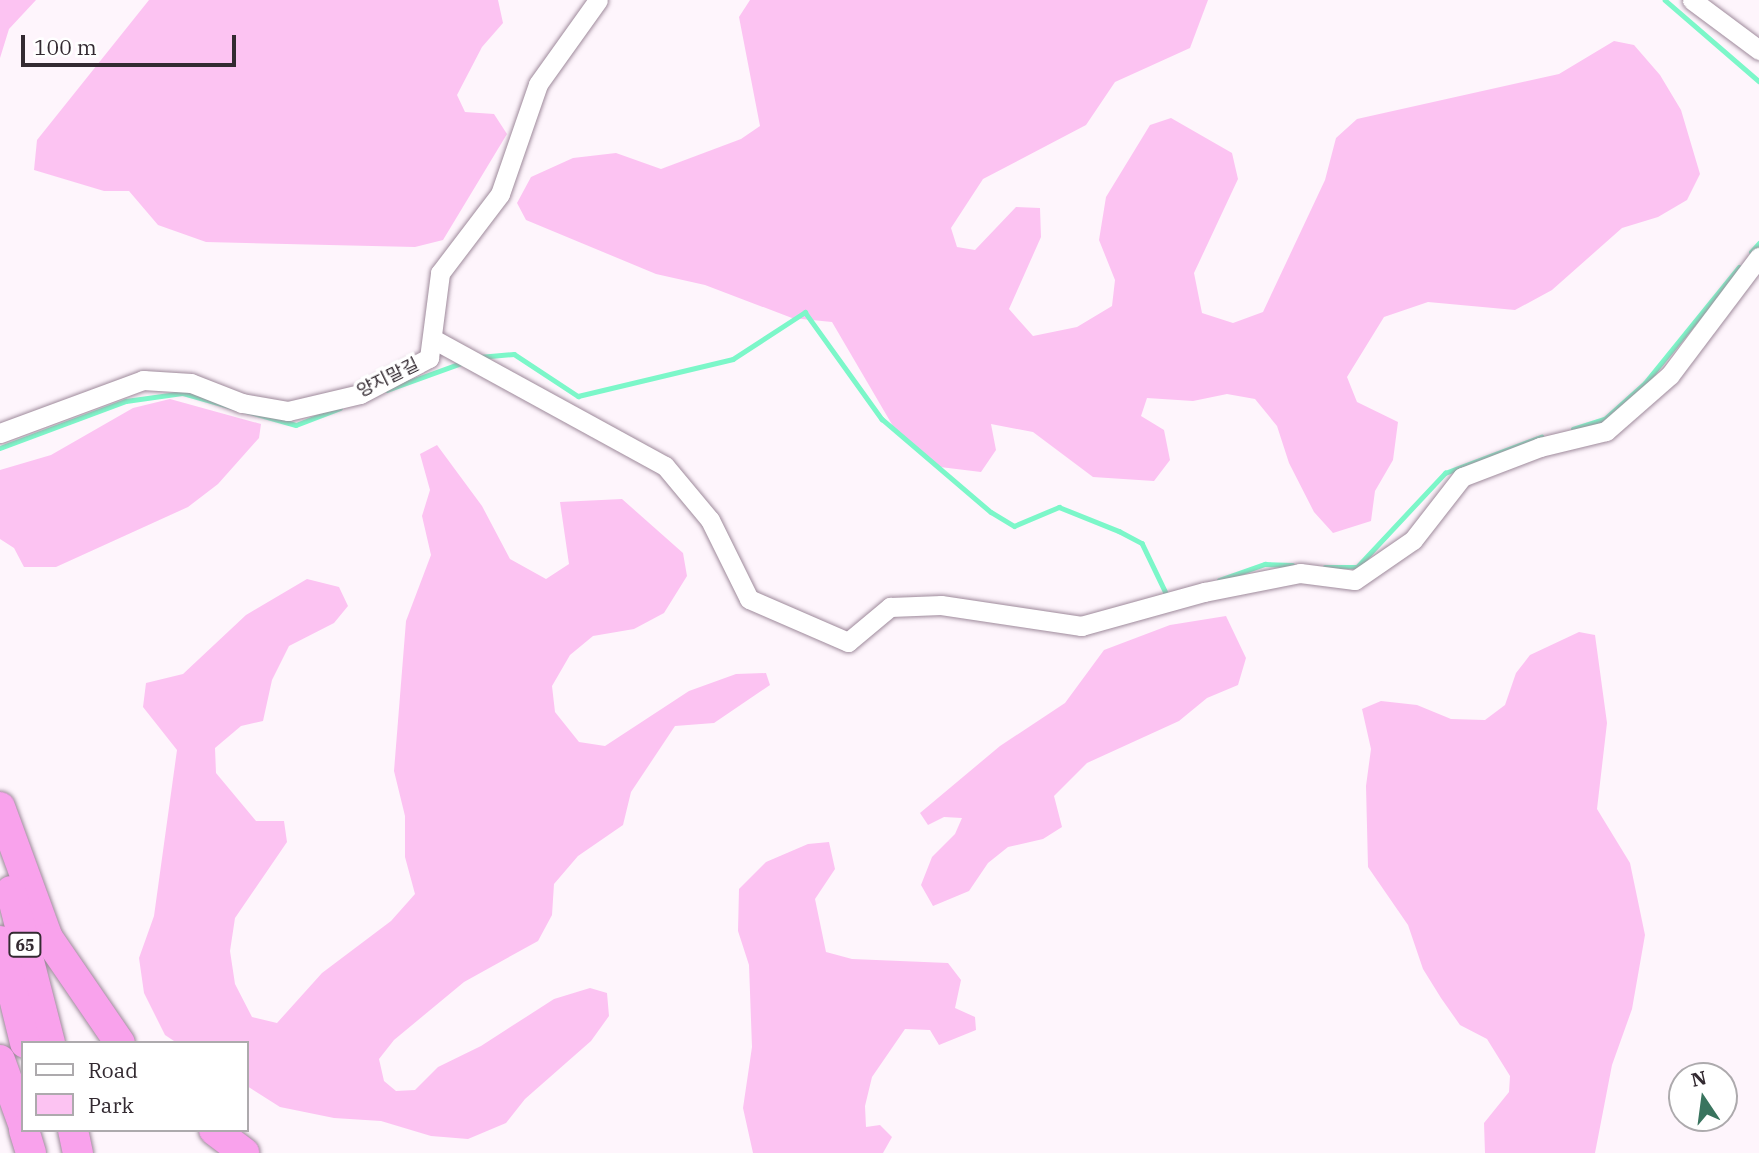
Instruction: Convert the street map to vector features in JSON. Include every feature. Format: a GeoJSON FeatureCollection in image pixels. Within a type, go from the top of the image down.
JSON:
{"type":"FeatureCollection","features":[{"type":"Feature","properties":{"kind":"highway"},"geometry":{"type":"LineString","coordinates":[[0,807],[48,938],[119,1041]]}},
{"type":"Feature","properties":{"kind":"highway","name":"65"},"geometry":{"type":"LineString","coordinates":[[0,848],[49,1041]]}},
{"type":"Feature","properties":{"kind":"highway","name":"65"},"geometry":{"type":"LineString","coordinates":[[0,940],[25,1041]]}},
{"type":"Feature","properties":{"kind":"highway"},"geometry":{"type":"LineString","coordinates":[[0,1060],[21,1118]]}},
{"type":"Feature","properties":{"kind":"highway"},"geometry":{"type":"LineString","coordinates":[[25,1132],[31,1153]]}},
{"type":"Feature","properties":{"kind":"highway"},"geometry":{"type":"LineString","coordinates":[[46,1132],[51,1153]]}},
{"type":"Feature","properties":{"kind":"highway"},"geometry":{"type":"LineString","coordinates":[[73,1132],[78,1153]]}},
{"type":"Feature","properties":{"kind":"highway"},"geometry":{"type":"LineString","coordinates":[[217,1132],[244,1153]]}},
{"type":"Feature","properties":{"kind":"street","name":"양지말길"},"geometry":{"type":"LineString","coordinates":[[0,433],[143,380],[191,383],[242,403],[288,411],[360,394],[429,358],[440,273],[500,194],[538,84],[598,0]]}},
{"type":"Feature","properties":{"kind":"street"},"geometry":{"type":"LineString","coordinates":[[1692,0],[1759,50]]}},
{"type":"Feature","properties":{"kind":"street"},"geometry":{"type":"LineString","coordinates":[[433,339],[665,467],[710,520],[749,599],[848,642],[890,607],[941,605],[1081,626],[1204,592],[1300,573],[1355,580],[1413,540],[1462,477],[1540,447],[1606,431],[1670,375],[1759,257]]}},
{"type":"Feature","properties":{"kind":"green space"},"geometry":{"type":"Polygon","coordinates":[[[0,0],[36,0],[9,29],[0,58],[0,0]]]}},
{"type":"Feature","properties":{"kind":"green space"},"geometry":{"type":"Polygon","coordinates":[[[149,0],[498,0],[503,23],[482,47],[457,95],[465,112],[494,114],[507,134],[443,240],[415,247],[206,242],[158,225],[129,191],[104,191],[34,170],[37,140],[149,0]]]}},
{"type":"Feature","properties":{"kind":"green space"},"geometry":{"type":"Polygon","coordinates":[[[750,0],[1208,0],[1190,48],[1115,82],[1086,125],[983,179],[951,228],[957,247],[975,250],[1016,207],[1040,208],[1041,237],[1009,309],[1033,336],[1077,327],[1112,306],[1115,280],[1099,240],[1106,197],[1150,125],[1171,118],[1232,153],[1238,179],[1194,273],[1202,313],[1233,323],[1263,312],[1325,180],[1336,138],[1357,119],[1559,74],[1614,41],[1634,45],[1660,75],[1681,110],[1700,174],[1687,200],[1658,217],[1622,228],[1552,290],[1515,310],[1428,302],[1384,317],[1347,377],[1357,402],[1398,422],[1393,460],[1375,491],[1371,521],[1333,533],[1314,512],[1289,463],[1277,426],[1255,399],[1227,394],[1193,401],[1147,398],[1141,416],[1164,430],[1170,460],[1154,481],[1093,477],[1033,432],[991,424],[996,450],[981,472],[940,467],[897,433],[832,322],[792,318],[705,285],[656,274],[526,220],[517,203],[531,177],[573,158],[616,153],[661,169],[741,139],[760,126],[739,17],[750,0]]]}},
{"type":"Feature","properties":{"kind":"green space"},"geometry":{"type":"Polygon","coordinates":[[[170,399],[261,424],[259,438],[218,484],[188,507],[56,567],[24,567],[14,548],[0,539],[0,470],[51,455],[133,408],[170,399]]]}},
{"type":"Feature","properties":{"kind":"green space"},"geometry":{"type":"Polygon","coordinates":[[[437,445],[482,506],[510,559],[546,579],[569,564],[560,502],[622,499],[683,553],[687,576],[664,613],[634,629],[593,636],[570,655],[552,686],[555,712],[579,742],[605,746],[689,691],[736,674],[766,673],[770,685],[714,723],[675,726],[631,792],[623,825],[578,856],[554,884],[552,915],[538,941],[464,982],[394,1040],[379,1059],[384,1081],[396,1091],[415,1090],[438,1067],[481,1046],[554,999],[590,988],[607,993],[609,1016],[591,1041],[525,1099],[506,1123],[468,1139],[431,1136],[381,1121],[334,1118],[280,1107],[248,1087],[248,1041],[174,1041],[165,1035],[144,993],[139,958],[154,916],[177,750],[143,707],[146,683],[183,674],[246,615],[307,579],[339,587],[348,606],[334,623],[289,646],[272,680],[263,721],[241,726],[215,748],[216,773],[256,821],[284,821],[287,842],[235,918],[230,951],[235,984],[252,1017],[277,1023],[322,973],[391,921],[415,894],[405,857],[405,816],[394,771],[406,621],[431,555],[422,516],[430,490],[420,454],[437,445]]]}},
{"type":"Feature","properties":{"kind":"green space"},"geometry":{"type":"Polygon","coordinates":[[[1226,616],[1246,658],[1238,685],[1207,698],[1179,721],[1087,763],[1054,796],[1062,827],[1043,839],[1008,847],[988,863],[969,891],[933,906],[921,885],[932,857],[955,834],[962,818],[944,817],[928,825],[920,813],[1000,746],[1065,703],[1104,650],[1170,625],[1226,616]]]}},
{"type":"Feature","properties":{"kind":"green space"},"geometry":{"type":"Polygon","coordinates":[[[1579,632],[1595,635],[1607,723],[1597,809],[1630,863],[1645,935],[1632,1009],[1612,1065],[1595,1153],[1485,1153],[1484,1123],[1509,1092],[1510,1076],[1487,1039],[1460,1025],[1441,998],[1423,969],[1408,925],[1368,867],[1366,786],[1371,749],[1362,709],[1381,701],[1417,705],[1451,719],[1485,720],[1505,705],[1516,673],[1530,655],[1579,632]]]}},
{"type":"Feature","properties":{"kind":"green space"},"geometry":{"type":"Polygon","coordinates":[[[829,842],[835,869],[815,899],[826,952],[852,959],[948,963],[961,980],[955,1008],[975,1017],[976,1030],[939,1045],[930,1030],[905,1029],[872,1077],[865,1106],[866,1127],[880,1125],[892,1137],[883,1153],[753,1153],[743,1108],[752,1047],[749,965],[738,931],[739,889],[766,862],[808,844],[829,842]]]}},
{"type":"Feature","properties":{"kind":"waterway"},"geometry":{"type":"LineString","coordinates":[[1665,0],[1759,81]]}},
{"type":"Feature","properties":{"kind":"waterway"},"geometry":{"type":"LineString","coordinates":[[1751,252],[1759,243]]}},
{"type":"Feature","properties":{"kind":"waterway"},"geometry":{"type":"LineString","coordinates":[[1573,429],[1606,418],[1645,383],[1739,267]]}},
{"type":"Feature","properties":{"kind":"waterway"},"geometry":{"type":"LineString","coordinates":[[479,357],[514,354],[578,396],[733,359],[805,312],[882,419],[991,512],[1014,526],[1059,507],[1119,531],[1142,543],[1167,595]]}},
{"type":"Feature","properties":{"kind":"waterway"},"geometry":{"type":"LineString","coordinates":[[387,390],[461,363]]}},
{"type":"Feature","properties":{"kind":"waterway"},"geometry":{"type":"LineString","coordinates":[[0,448],[126,401],[183,393],[296,425],[340,408]]}},
{"type":"Feature","properties":{"kind":"waterway"},"geometry":{"type":"LineString","coordinates":[[1325,567],[1357,567],[1445,473],[1541,437]]}},
{"type":"Feature","properties":{"kind":"waterway"},"geometry":{"type":"LineString","coordinates":[[1219,580],[1265,564],[1292,565]]}}]}
